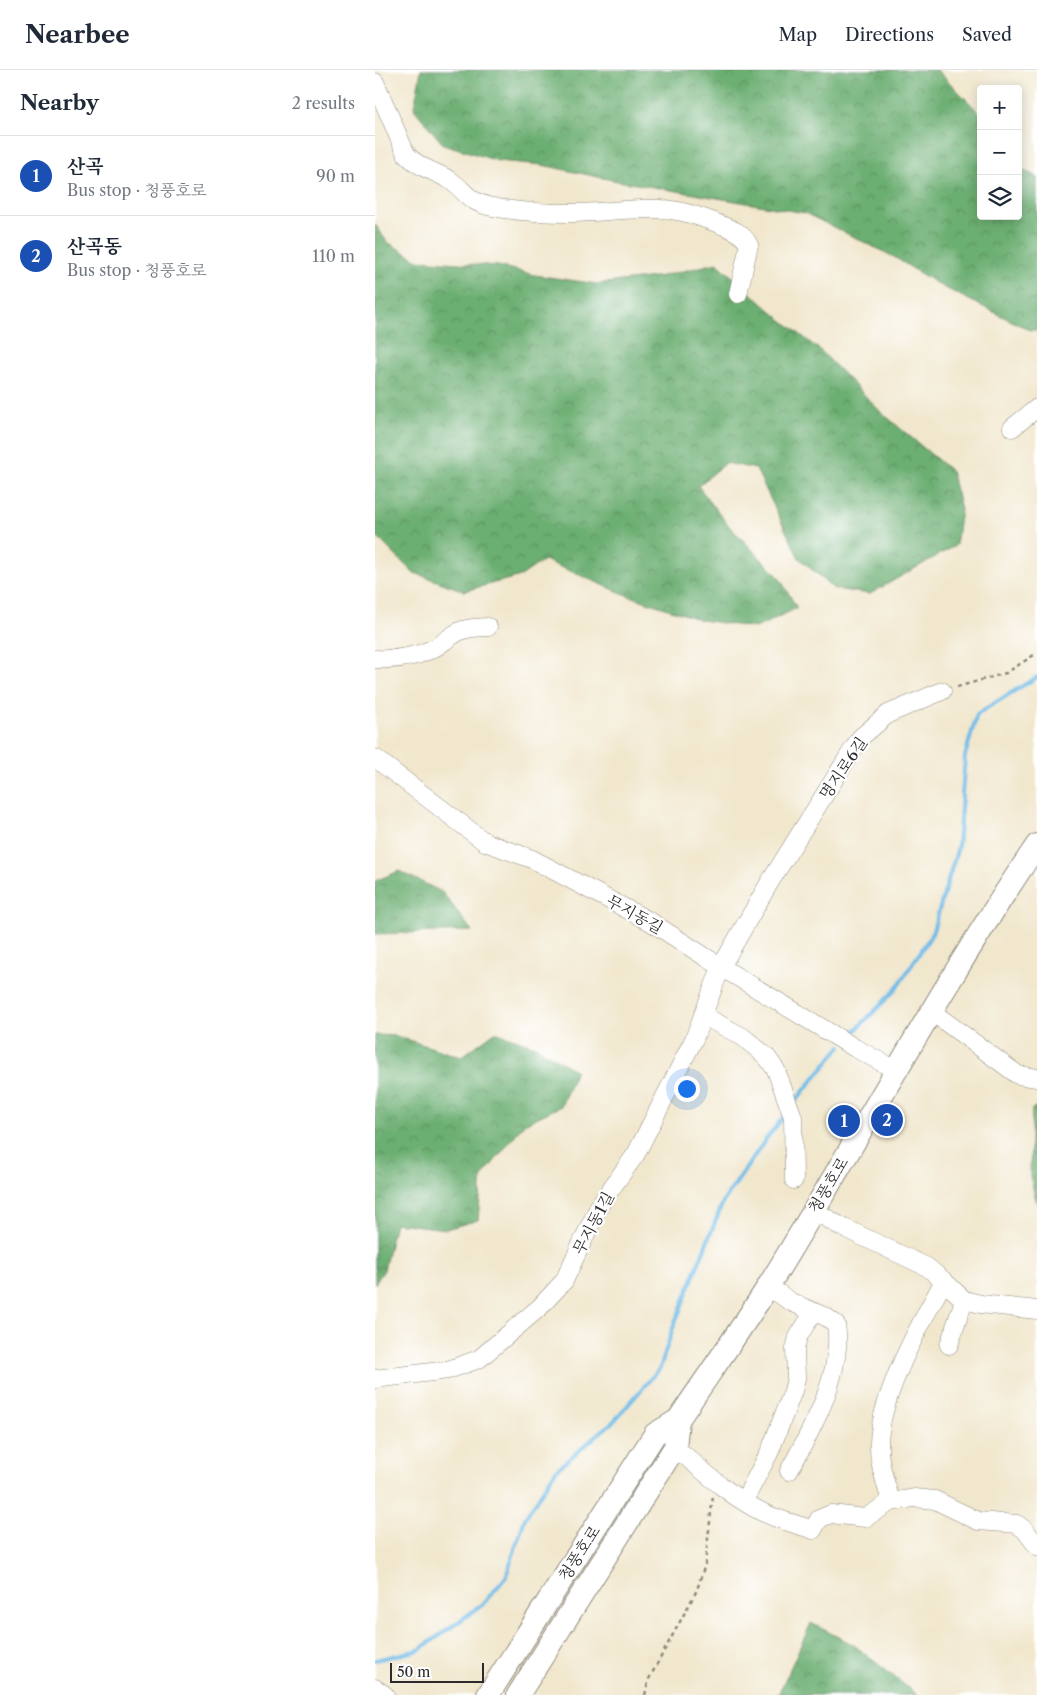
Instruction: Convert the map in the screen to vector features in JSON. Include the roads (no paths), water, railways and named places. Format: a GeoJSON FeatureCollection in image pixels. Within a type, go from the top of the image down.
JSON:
{"type":"FeatureCollection","features":[{"type":"Feature","properties":{"kind":"main road","name":"청풍호로"},"geometry":{"type":"LineString","coordinates":[[488,1695],[655,1434],[678,1420],[768,1286],[896,1070],[1037,845]]}},
{"type":"Feature","properties":{"kind":"main road","name":"청풍호로"},"geometry":{"type":"LineString","coordinates":[[518,1695],[675,1447],[678,1420]]}},
{"type":"Feature","properties":{"kind":"street"},"geometry":{"type":"LineString","coordinates":[[375,82],[406,154],[415,164],[457,185],[464,194],[475,202],[537,212],[673,210],[697,215],[739,232],[749,245],[738,294]]}},
{"type":"Feature","properties":{"kind":"street"},"geometry":{"type":"LineString","coordinates":[[1012,428],[1037,408]]}},
{"type":"Feature","properties":{"kind":"street"},"geometry":{"type":"LineString","coordinates":[[375,659],[391,660],[414,656],[431,650],[459,631],[487,627]]}},
{"type":"Feature","properties":{"kind":"street","name":"명지로6길"},"geometry":{"type":"LineString","coordinates":[[721,968],[767,885],[860,738],[888,714],[943,691]]}},
{"type":"Feature","properties":{"kind":"street","name":"무지동길"},"geometry":{"type":"LineString","coordinates":[[375,758],[485,842],[533,859],[651,922],[721,968],[836,1037],[896,1070]]}},
{"type":"Feature","properties":{"kind":"street","name":"무지동1길"},"geometry":{"type":"LineString","coordinates":[[375,1379],[448,1370],[479,1359],[540,1307],[564,1280],[600,1204],[636,1154],[694,1039],[721,968]]}},
{"type":"Feature","properties":{"kind":"street"},"geometry":{"type":"LineString","coordinates":[[933,1012],[1018,1076],[1037,1078]]}},
{"type":"Feature","properties":{"kind":"street"},"geometry":{"type":"LineString","coordinates":[[703,1016],[743,1038],[766,1056],[776,1070],[793,1117],[794,1180]]}},
{"type":"Feature","properties":{"kind":"street"},"geometry":{"type":"LineString","coordinates":[[813,1210],[840,1226],[927,1267],[964,1300],[981,1304],[1037,1310]]}},
{"type":"Feature","properties":{"kind":"street"},"geometry":{"type":"LineString","coordinates":[[891,1502],[880,1464],[881,1421],[906,1356],[944,1281]]}},
{"type":"Feature","properties":{"kind":"street"},"geometry":{"type":"LineString","coordinates":[[768,1286],[791,1302],[826,1317],[835,1324],[837,1342],[826,1395],[789,1471]]}},
{"type":"Feature","properties":{"kind":"street"},"geometry":{"type":"LineString","coordinates":[[949,1345],[964,1300]]}},
{"type":"Feature","properties":{"kind":"street"},"geometry":{"type":"LineString","coordinates":[[744,1501],[770,1452],[793,1391],[796,1378],[795,1349],[798,1337],[813,1313]]}},
{"type":"Feature","properties":{"kind":"street"},"geometry":{"type":"LineString","coordinates":[[675,1447],[715,1481],[744,1501],[778,1519],[813,1530],[819,1519],[831,1514],[865,1518],[891,1502],[914,1498],[935,1500],[978,1521],[1017,1524],[1025,1530],[1037,1546]]}},
{"type":"Feature","properties":{"kind":"street"},"geometry":{"type":"LineString","coordinates":[[375,1688],[385,1695]]}},
{"type":"Feature","properties":{"kind":"waterway"},"geometry":{"type":"LineString","coordinates":[[847,1039],[896,989],[932,934],[958,847],[965,756],[977,714],[1037,677]]}},
{"type":"Feature","properties":{"kind":"waterway"},"geometry":{"type":"LineString","coordinates":[[793,1104],[841,1046]]}},
{"type":"Feature","properties":{"kind":"waterway"},"geometry":{"type":"LineString","coordinates":[[375,1660],[419,1650],[482,1605],[506,1577],[525,1518],[556,1470],[615,1420],[660,1368],[673,1328],[723,1202],[766,1139],[786,1114]]}},
{"type":"Feature","properties":{"kind":"place","name":"산곡동"},"geometry":{"type":"Point","coordinates":[887,1120]}},
{"type":"Feature","properties":{"kind":"place","name":"산곡"},"geometry":{"type":"Point","coordinates":[844,1121]}}]}
